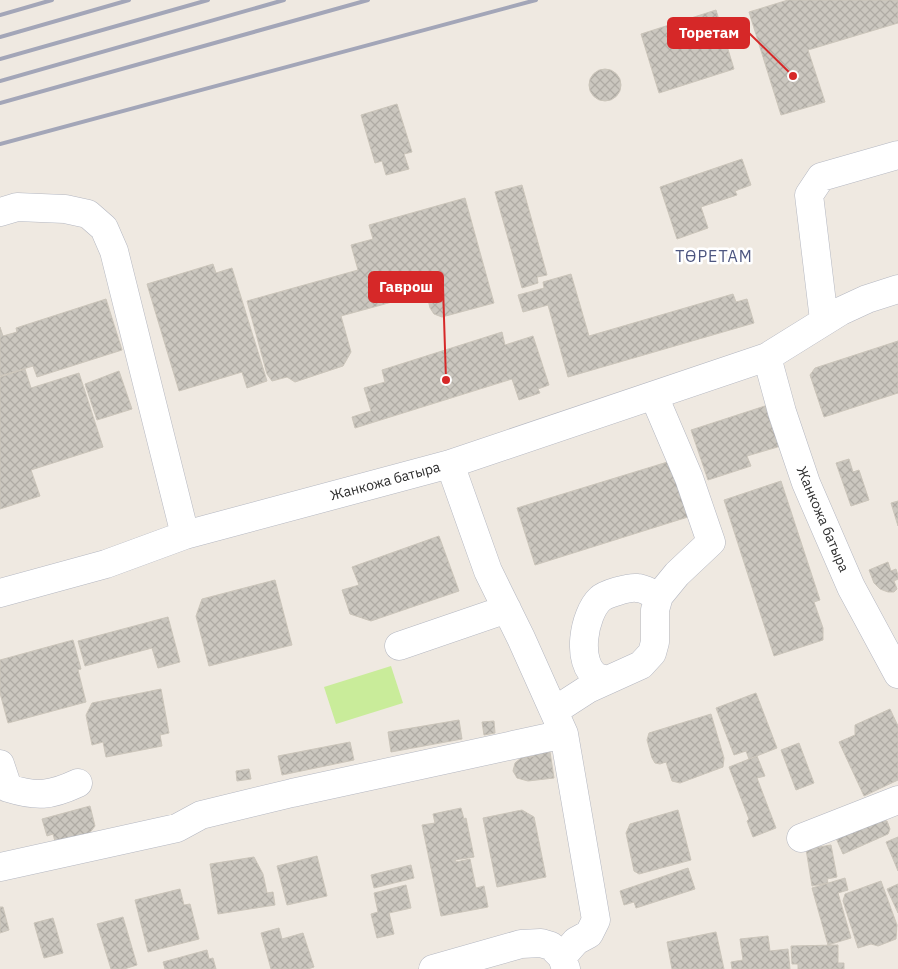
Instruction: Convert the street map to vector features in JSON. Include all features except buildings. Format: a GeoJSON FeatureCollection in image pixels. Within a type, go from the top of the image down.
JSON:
{"type":"FeatureCollection","features":[{"type":"Feature","properties":{"kind":"street"},"geometry":{"type":"LineString","coordinates":[[824,320],[809,195],[821,177],[898,155]]}},
{"type":"Feature","properties":{"kind":"street"},"geometry":{"type":"LineString","coordinates":[[0,212],[17,207],[65,209],[88,214],[104,228],[114,251],[185,535]]}},
{"type":"Feature","properties":{"kind":"street","name":"Жанкожа батыра"},"geometry":{"type":"LineString","coordinates":[[0,593],[106,564],[185,535],[450,464],[654,396],[767,356],[824,320],[868,299],[898,289]]}},
{"type":"Feature","properties":{"kind":"street","name":"Жанкожа батыра"},"geometry":{"type":"LineString","coordinates":[[767,356],[782,412],[806,483],[851,587],[890,643],[898,674]]}},
{"type":"Feature","properties":{"kind":"street"},"geometry":{"type":"LineString","coordinates":[[0,867],[177,828],[201,815],[292,793],[559,722],[588,688],[641,665],[652,652],[656,642],[656,610],[659,596],[677,574],[711,542],[689,478],[654,396]]}},
{"type":"Feature","properties":{"kind":"street"},"geometry":{"type":"LineString","coordinates":[[433,969],[521,944],[541,943],[551,946],[564,963],[576,941],[589,934],[596,920],[559,722],[488,571],[450,464]]}},
{"type":"Feature","properties":{"kind":"street"},"geometry":{"type":"LineString","coordinates":[[608,680],[597,677],[590,668],[584,652],[584,634],[589,614],[601,598],[620,590],[637,588],[659,596]]}},
{"type":"Feature","properties":{"kind":"street"},"geometry":{"type":"LineString","coordinates":[[399,646],[507,609]]}},
{"type":"Feature","properties":{"kind":"street"},"geometry":{"type":"LineString","coordinates":[[0,764],[8,788],[30,795],[59,792],[78,783]]}},
{"type":"Feature","properties":{"kind":"street"},"geometry":{"type":"LineString","coordinates":[[801,838],[898,800]]}},
{"type":"Feature","properties":{"kind":"green space"},"geometry":{"type":"Polygon","coordinates":[[[391,666],[403,703],[336,724],[324,687],[391,666]]]}},
{"type":"Feature","properties":{"kind":"railway"},"geometry":{"type":"LineString","coordinates":[[0,15],[52,0]]}},
{"type":"Feature","properties":{"kind":"railway"},"geometry":{"type":"LineString","coordinates":[[0,37],[129,0]]}},
{"type":"Feature","properties":{"kind":"railway"},"geometry":{"type":"LineString","coordinates":[[0,59],[208,0]]}},
{"type":"Feature","properties":{"kind":"railway"},"geometry":{"type":"LineString","coordinates":[[0,81],[284,0]]}},
{"type":"Feature","properties":{"kind":"railway"},"geometry":{"type":"LineString","coordinates":[[0,103],[368,0]]}},
{"type":"Feature","properties":{"kind":"railway"},"geometry":{"type":"LineString","coordinates":[[0,144],[536,0]]}},
{"type":"Feature","properties":{"kind":"place","name":"Торетам"},"geometry":{"type":"Point","coordinates":[793,76]}},
{"type":"Feature","properties":{"kind":"place","name":"Гаврош"},"geometry":{"type":"Point","coordinates":[446,380]}},
{"type":"Feature","properties":{"kind":"district","name":"ТӨРЕТАМ"},"geometry":{"type":"Point","coordinates":[714,256]}}]}
